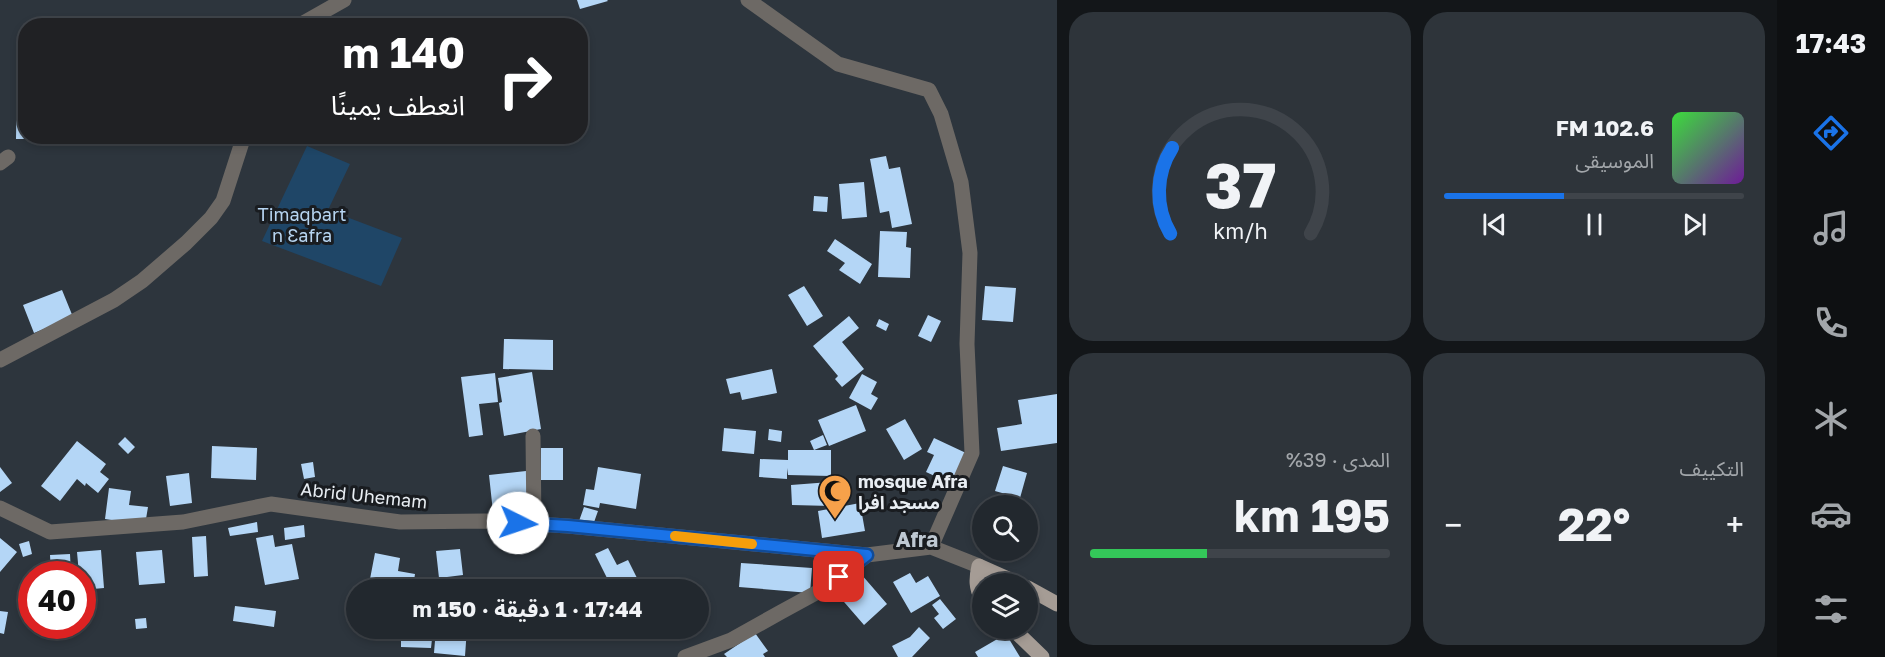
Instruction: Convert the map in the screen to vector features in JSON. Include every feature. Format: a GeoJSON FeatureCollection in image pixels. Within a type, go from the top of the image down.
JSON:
{"type":"FeatureCollection","features":[{"type":"Feature","properties":{"kind":"main road"},"geometry":{"type":"LineString","coordinates":[[977,573],[979,566],[995,573]]}},
{"type":"Feature","properties":{"kind":"main road"},"geometry":{"type":"LineString","coordinates":[[1038,594],[1057,604]]}},
{"type":"Feature","properties":{"kind":"main road"},"geometry":{"type":"LineString","coordinates":[[1023,639],[1042,657]]}},
{"type":"Feature","properties":{"kind":"street"},"geometry":{"type":"LineString","coordinates":[[312,18],[344,0]]}},
{"type":"Feature","properties":{"kind":"street"},"geometry":{"type":"LineString","coordinates":[[748,0],[838,64],[929,90],[941,114],[962,182],[970,253],[967,344],[972,453],[931,547]]}},
{"type":"Feature","properties":{"kind":"street"},"geometry":{"type":"LineString","coordinates":[[0,360],[114,300],[142,281],[186,243],[211,218],[223,201],[241,144]]}},
{"type":"Feature","properties":{"kind":"street"},"geometry":{"type":"LineString","coordinates":[[533,436],[534,524]]}},
{"type":"Feature","properties":{"kind":"street","name":"Abrid Uhemam"},"geometry":{"type":"LineString","coordinates":[[0,508],[50,532],[183,522],[271,504],[400,522],[485,521],[534,524],[867,555],[931,547],[979,566]]}},
{"type":"Feature","properties":{"kind":"street"},"geometry":{"type":"LineString","coordinates":[[685,657],[731,640],[825,588],[867,555]]}},
{"type":"Feature","properties":{"kind":"green space","name":"Timaqbart n Ɛafra"},"geometry":{"type":"Polygon","coordinates":[[[307,146],[350,164],[328,210],[402,238],[381,286],[262,241],[307,146]]]}},
{"type":"Feature","properties":{"kind":"building"},"geometry":{"type":"Polygon","coordinates":[[[577,0],[607,0],[608,1],[580,9],[577,0]]]}},
{"type":"Feature","properties":{"kind":"building"},"geometry":{"type":"Polygon","coordinates":[[[17,76],[18,76],[18,139],[16,139],[17,76]]]}},
{"type":"Feature","properties":{"kind":"building"},"geometry":{"type":"Polygon","coordinates":[[[886,156],[889,169],[900,167],[912,224],[892,228],[889,211],[880,213],[870,159],[886,156]]]}},
{"type":"Feature","properties":{"kind":"building"},"geometry":{"type":"Polygon","coordinates":[[[864,182],[867,217],[842,219],[839,184],[864,182]]]}},
{"type":"Feature","properties":{"kind":"building"},"geometry":{"type":"Polygon","coordinates":[[[814,196],[828,197],[827,212],[813,211],[814,196]]]}},
{"type":"Feature","properties":{"kind":"building"},"geometry":{"type":"Polygon","coordinates":[[[880,231],[907,232],[906,247],[911,248],[910,278],[878,277],[880,231]]]}},
{"type":"Feature","properties":{"kind":"building"},"geometry":{"type":"Polygon","coordinates":[[[835,239],[872,264],[860,284],[839,270],[845,263],[827,251],[835,239]]]}},
{"type":"Feature","properties":{"kind":"building"},"geometry":{"type":"Polygon","coordinates":[[[804,286],[823,316],[807,326],[788,295],[804,286]]]}},
{"type":"Feature","properties":{"kind":"building"},"geometry":{"type":"Polygon","coordinates":[[[985,286],[1016,288],[1013,322],[982,320],[985,286]]]}},
{"type":"Feature","properties":{"kind":"building"},"geometry":{"type":"Polygon","coordinates":[[[62,290],[73,317],[34,333],[23,305],[62,290]]]}},
{"type":"Feature","properties":{"kind":"building"},"geometry":{"type":"Polygon","coordinates":[[[928,315],[941,321],[931,342],[918,336],[928,315]]]}},
{"type":"Feature","properties":{"kind":"building"},"geometry":{"type":"Polygon","coordinates":[[[849,316],[859,328],[842,342],[864,369],[842,387],[835,379],[838,376],[813,346],[849,316]]]}},
{"type":"Feature","properties":{"kind":"building"},"geometry":{"type":"Polygon","coordinates":[[[879,319],[889,324],[886,331],[876,326],[879,319]]]}},
{"type":"Feature","properties":{"kind":"building"},"geometry":{"type":"Polygon","coordinates":[[[504,339],[553,340],[553,370],[503,369],[504,339]]]}},
{"type":"Feature","properties":{"kind":"building"},"geometry":{"type":"Polygon","coordinates":[[[772,369],[777,393],[742,400],[740,392],[730,394],[726,379],[772,369]]]}},
{"type":"Feature","properties":{"kind":"building"},"geometry":{"type":"Polygon","coordinates":[[[532,372],[541,429],[504,436],[498,378],[532,372]]]}},
{"type":"Feature","properties":{"kind":"building"},"geometry":{"type":"Polygon","coordinates":[[[495,373],[498,402],[479,404],[483,435],[469,437],[461,377],[495,373]]]}},
{"type":"Feature","properties":{"kind":"building"},"geometry":{"type":"Polygon","coordinates":[[[862,374],[877,382],[871,394],[878,398],[871,410],[849,398],[862,374]]]}},
{"type":"Feature","properties":{"kind":"building"},"geometry":{"type":"Polygon","coordinates":[[[1057,394],[1057,443],[1001,451],[997,428],[1022,424],[1018,400],[1057,394]]]}},
{"type":"Feature","properties":{"kind":"building"},"geometry":{"type":"Polygon","coordinates":[[[856,405],[866,431],[829,446],[818,420],[856,405]]]}},
{"type":"Feature","properties":{"kind":"building"},"geometry":{"type":"Polygon","coordinates":[[[905,419],[922,449],[904,460],[886,429],[905,419]]]}},
{"type":"Feature","properties":{"kind":"building"},"geometry":{"type":"Polygon","coordinates":[[[724,428],[756,431],[754,454],[722,451],[724,428]]]}},
{"type":"Feature","properties":{"kind":"building"},"geometry":{"type":"Polygon","coordinates":[[[769,429],[782,431],[781,442],[768,440],[769,429]]]}},
{"type":"Feature","properties":{"kind":"building"},"geometry":{"type":"Polygon","coordinates":[[[823,435],[827,445],[814,450],[810,441],[823,435]]]}},
{"type":"Feature","properties":{"kind":"building"},"geometry":{"type":"Polygon","coordinates":[[[125,437],[135,447],[128,454],[118,444],[125,437]]]}},
{"type":"Feature","properties":{"kind":"building"},"geometry":{"type":"Polygon","coordinates":[[[934,438],[966,453],[952,484],[926,472],[934,455],[927,452],[934,438]]]}},
{"type":"Feature","properties":{"kind":"building"},"geometry":{"type":"Polygon","coordinates":[[[77,441],[106,464],[100,472],[109,479],[98,493],[77,479],[60,501],[41,486],[77,441]]]}},
{"type":"Feature","properties":{"kind":"building"},"geometry":{"type":"Polygon","coordinates":[[[212,446],[257,448],[256,480],[211,478],[212,446]]]}},
{"type":"Feature","properties":{"kind":"building"},"geometry":{"type":"Polygon","coordinates":[[[541,448],[563,448],[563,480],[541,480],[541,448]]]}},
{"type":"Feature","properties":{"kind":"building"},"geometry":{"type":"Polygon","coordinates":[[[788,450],[831,450],[831,476],[788,475],[787,468],[787,479],[759,477],[760,459],[788,460],[788,450]]]}},
{"type":"Feature","properties":{"kind":"building"},"geometry":{"type":"Polygon","coordinates":[[[313,462],[315,477],[304,479],[301,464],[313,462]]]}},
{"type":"Feature","properties":{"kind":"building"},"geometry":{"type":"Polygon","coordinates":[[[1003,466],[1027,473],[1021,495],[995,491],[1003,466]]]}},
{"type":"Feature","properties":{"kind":"building"},"geometry":{"type":"Polygon","coordinates":[[[0,467],[12,483],[0,492],[0,467]]]}},
{"type":"Feature","properties":{"kind":"building"},"geometry":{"type":"Polygon","coordinates":[[[598,467],[641,474],[636,509],[600,503],[599,508],[583,505],[586,489],[594,490],[598,467]]]}},
{"type":"Feature","properties":{"kind":"building"},"geometry":{"type":"Polygon","coordinates":[[[526,471],[531,507],[493,512],[489,475],[526,471]]]}},
{"type":"Feature","properties":{"kind":"building"},"geometry":{"type":"Polygon","coordinates":[[[189,473],[192,503],[170,506],[166,476],[189,473]]]}},
{"type":"Feature","properties":{"kind":"building"},"geometry":{"type":"Polygon","coordinates":[[[830,482],[831,506],[792,505],[791,485],[830,482]]]}},
{"type":"Feature","properties":{"kind":"building"},"geometry":{"type":"Polygon","coordinates":[[[109,488],[131,491],[129,505],[148,507],[145,525],[105,519],[109,488]]]}},
{"type":"Feature","properties":{"kind":"building"},"geometry":{"type":"Polygon","coordinates":[[[860,503],[865,531],[822,538],[818,511],[860,503]]]}},
{"type":"Feature","properties":{"kind":"building"},"geometry":{"type":"Polygon","coordinates":[[[584,507],[598,511],[593,525],[579,521],[584,507]]]}},
{"type":"Feature","properties":{"kind":"building"},"geometry":{"type":"Polygon","coordinates":[[[257,522],[258,532],[230,536],[228,528],[257,522]]]}},
{"type":"Feature","properties":{"kind":"building"},"geometry":{"type":"Polygon","coordinates":[[[304,525],[305,537],[285,540],[284,528],[304,525]]]}},
{"type":"Feature","properties":{"kind":"building"},"geometry":{"type":"Polygon","coordinates":[[[273,535],[275,547],[292,544],[299,579],[265,585],[256,538],[273,535]]]}},
{"type":"Feature","properties":{"kind":"building"},"geometry":{"type":"Polygon","coordinates":[[[206,536],[208,576],[194,577],[192,537],[206,536]]]}},
{"type":"Feature","properties":{"kind":"building"},"geometry":{"type":"Polygon","coordinates":[[[0,538],[17,552],[0,572],[0,538]]]}},
{"type":"Feature","properties":{"kind":"building"},"geometry":{"type":"Polygon","coordinates":[[[29,541],[32,554],[23,557],[19,544],[29,541]]]}},
{"type":"Feature","properties":{"kind":"building"},"geometry":{"type":"Polygon","coordinates":[[[608,548],[617,565],[628,560],[638,579],[608,579],[595,554],[608,548]]]}},
{"type":"Feature","properties":{"kind":"building"},"geometry":{"type":"Polygon","coordinates":[[[460,549],[463,575],[439,578],[436,551],[460,549]]]}},
{"type":"Feature","properties":{"kind":"building"},"geometry":{"type":"Polygon","coordinates":[[[101,550],[104,588],[96,589],[96,561],[78,561],[77,552],[101,550]]]}},
{"type":"Feature","properties":{"kind":"building"},"geometry":{"type":"Polygon","coordinates":[[[162,550],[165,583],[139,585],[136,552],[162,550]]]}},
{"type":"Feature","properties":{"kind":"building"},"geometry":{"type":"Polygon","coordinates":[[[375,553],[400,558],[398,571],[415,574],[414,579],[370,579],[375,553]]]}},
{"type":"Feature","properties":{"kind":"building"},"geometry":{"type":"Polygon","coordinates":[[[70,554],[70,561],[50,561],[50,555],[70,554]]]}},
{"type":"Feature","properties":{"kind":"building"},"geometry":{"type":"Polygon","coordinates":[[[741,563],[812,568],[810,593],[739,587],[741,563]]]}},
{"type":"Feature","properties":{"kind":"building"},"geometry":{"type":"Polygon","coordinates":[[[910,573],[916,583],[928,576],[940,596],[911,613],[893,582],[910,573]]]}},
{"type":"Feature","properties":{"kind":"building"},"geometry":{"type":"Polygon","coordinates":[[[861,574],[887,604],[864,625],[838,595],[861,574]]]}},
{"type":"Feature","properties":{"kind":"building"},"geometry":{"type":"Polygon","coordinates":[[[940,599],[956,619],[943,629],[934,618],[939,614],[932,605],[940,599]]]}},
{"type":"Feature","properties":{"kind":"building"},"geometry":{"type":"Polygon","coordinates":[[[235,606],[276,611],[274,627],[233,621],[235,606]]]}},
{"type":"Feature","properties":{"kind":"building"},"geometry":{"type":"Polygon","coordinates":[[[0,611],[8,612],[4,634],[0,633],[0,611]]]}},
{"type":"Feature","properties":{"kind":"building"},"geometry":{"type":"Polygon","coordinates":[[[146,618],[147,628],[136,629],[135,619],[146,618]]]}},
{"type":"Feature","properties":{"kind":"building"},"geometry":{"type":"Polygon","coordinates":[[[919,627],[930,638],[912,657],[898,657],[892,646],[910,637],[919,627]]]}},
{"type":"Feature","properties":{"kind":"building"},"geometry":{"type":"Polygon","coordinates":[[[755,633],[768,651],[763,654],[765,657],[727,657],[724,654],[755,633]]]}},
{"type":"Feature","properties":{"kind":"building"},"geometry":{"type":"Polygon","coordinates":[[[401,639],[432,639],[431,648],[401,647],[401,639]]]}},
{"type":"Feature","properties":{"kind":"building"},"geometry":{"type":"Polygon","coordinates":[[[435,639],[466,639],[465,656],[434,653],[435,639]]]}},
{"type":"Feature","properties":{"kind":"building"},"geometry":{"type":"Polygon","coordinates":[[[997,639],[1009,639],[1020,657],[978,657],[975,652],[997,639]]]}},
{"type":"Feature","properties":{"kind":"slow traffic"},"geometry":{"type":"LineString","coordinates":[[675,536],[752,544]]}},
{"type":"Feature","properties":{"kind":"place","name":"mosque Afra مسجد افرا"},"geometry":{"type":"Point","coordinates":[835,520]}},
{"type":"Feature","properties":{"kind":"district","name":"Afra"},"geometry":{"type":"Point","coordinates":[917,539]}},
{"type":"Feature","properties":{"kind":"route"},"geometry":{"type":"LineString","coordinates":[[518,523],[867,555],[839,577]]}}]}
